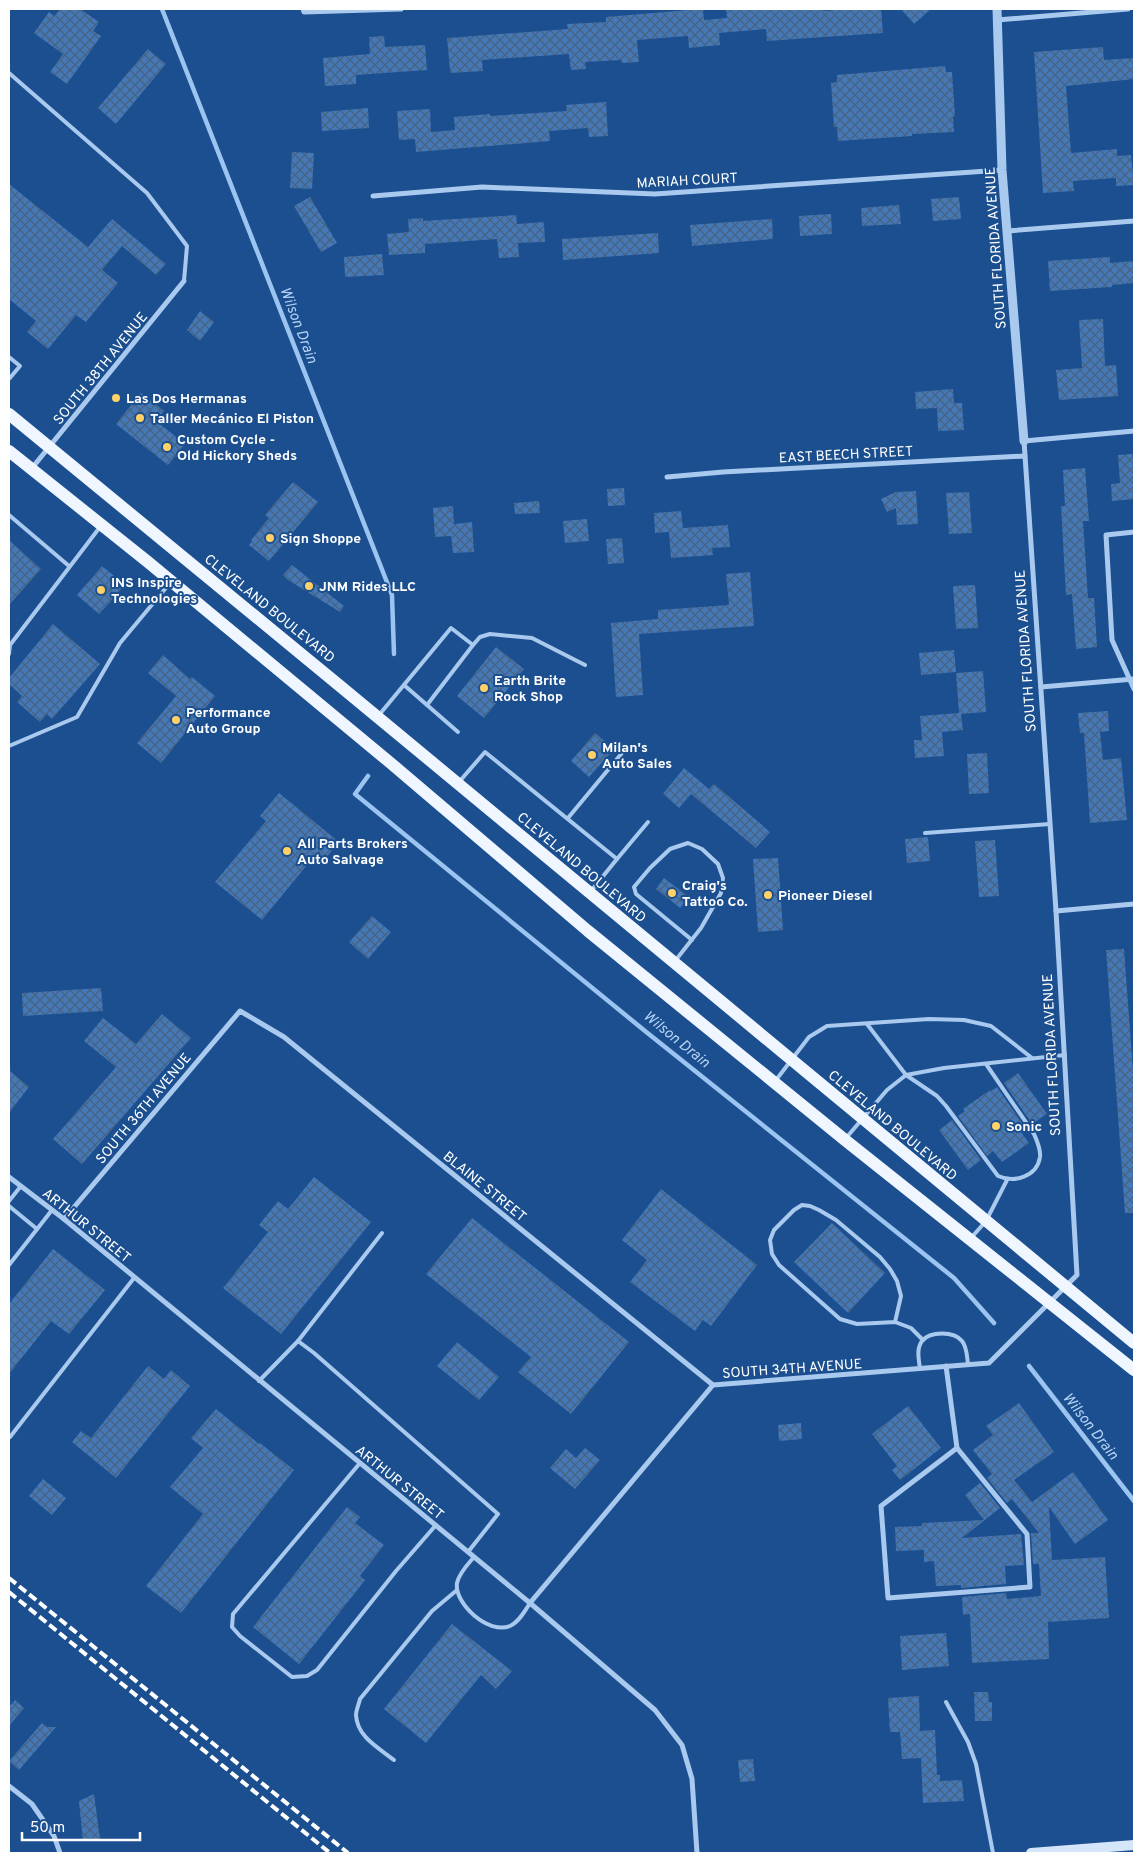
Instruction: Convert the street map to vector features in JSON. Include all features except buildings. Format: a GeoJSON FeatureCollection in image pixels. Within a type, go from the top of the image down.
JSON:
{"type":"FeatureCollection","features":[{"type":"Feature","properties":{"kind":"main road","name":"CLEVELAND BOULEVARD"},"geometry":{"type":"LineString","coordinates":[[9,414],[458,783],[1134,1344]]}},
{"type":"Feature","properties":{"kind":"main road"},"geometry":{"type":"LineString","coordinates":[[9,451],[171,581],[387,760],[588,931],[774,1083],[1134,1370]]}},
{"type":"Feature","properties":{"kind":"main road"},"geometry":{"type":"LineString","coordinates":[[1031,1853],[1123,1850],[1134,1845]]}},
{"type":"Feature","properties":{"kind":"street"},"geometry":{"type":"LineString","coordinates":[[303,10],[400,9]]}},
{"type":"Feature","properties":{"kind":"street","name":"SOUTH FLORIDA AVENUE"},"geometry":{"type":"LineString","coordinates":[[997,9],[1002,170],[1024,441],[1041,687],[1065,1055],[1077,1276],[1065,1288]]}},
{"type":"Feature","properties":{"kind":"street"},"geometry":{"type":"LineString","coordinates":[[997,20],[1128,9]]}},
{"type":"Feature","properties":{"kind":"street","name":"MARIAH COURT"},"geometry":{"type":"LineString","coordinates":[[373,196],[482,187],[655,194],[1002,170]]}},
{"type":"Feature","properties":{"kind":"street"},"geometry":{"type":"LineString","coordinates":[[1007,231],[1134,221]]}},
{"type":"Feature","properties":{"kind":"street","name":"SOUTH 38TH AVENUE"},"geometry":{"type":"LineString","coordinates":[[32,468],[184,281]]}},
{"type":"Feature","properties":{"kind":"street"},"geometry":{"type":"LineString","coordinates":[[1024,441],[1134,431]]}},
{"type":"Feature","properties":{"kind":"street","name":"EAST BEECH STREET"},"geometry":{"type":"LineString","coordinates":[[667,477],[723,472],[1025,456]]}},
{"type":"Feature","properties":{"kind":"street"},"geometry":{"type":"LineString","coordinates":[[1134,532],[1106,535],[1112,640],[1132,679],[1134,690]]}},
{"type":"Feature","properties":{"kind":"street"},"geometry":{"type":"LineString","coordinates":[[1041,687],[1132,679]]}},
{"type":"Feature","properties":{"kind":"street"},"geometry":{"type":"LineString","coordinates":[[1056,912],[1134,904]]}},
{"type":"Feature","properties":{"kind":"street","name":"SOUTH 36TH AVENUE"},"geometry":{"type":"LineString","coordinates":[[64,1220],[240,1011]]}},
{"type":"Feature","properties":{"kind":"street","name":"BLAINE STREET"},"geometry":{"type":"LineString","coordinates":[[240,1011],[284,1037],[712,1385]]}},
{"type":"Feature","properties":{"kind":"street","name":"ARTHUR STREET"},"geometry":{"type":"LineString","coordinates":[[9,1176],[474,1556],[655,1710],[682,1745],[692,1778],[697,1853]]}},
{"type":"Feature","properties":{"kind":"street","name":"SOUTH 34TH AVENUE"},"geometry":{"type":"LineString","coordinates":[[530,1603],[712,1385],[989,1363],[1065,1288]]}},
{"type":"Feature","properties":{"kind":"street"},"geometry":{"type":"LineString","coordinates":[[946,1366],[957,1448],[1027,1534],[1030,1587],[888,1598],[881,1506],[957,1448]]}},
{"type":"Feature","properties":{"kind":"street"},"geometry":{"type":"LineString","coordinates":[[9,1786],[32,1804],[54,1836],[60,1853]]}},
{"type":"Feature","properties":{"kind":"lane"},"geometry":{"type":"LineString","coordinates":[[9,73],[147,193],[187,246],[184,281]]}},
{"type":"Feature","properties":{"kind":"lane"},"geometry":{"type":"LineString","coordinates":[[9,357],[20,366],[9,379]]}},
{"type":"Feature","properties":{"kind":"lane"},"geometry":{"type":"LineString","coordinates":[[9,515],[69,566]]}},
{"type":"Feature","properties":{"kind":"lane"},"geometry":{"type":"LineString","coordinates":[[9,654],[9,645],[101,524]]}},
{"type":"Feature","properties":{"kind":"lane"},"geometry":{"type":"LineString","coordinates":[[9,746],[77,717],[120,643],[147,613],[171,581]]}},
{"type":"Feature","properties":{"kind":"lane"},"geometry":{"type":"LineString","coordinates":[[378,717],[451,628],[473,645]]}},
{"type":"Feature","properties":{"kind":"lane"},"geometry":{"type":"LineString","coordinates":[[427,705],[480,637],[490,634],[532,638],[585,665]]}},
{"type":"Feature","properties":{"kind":"lane"},"geometry":{"type":"LineString","coordinates":[[404,685],[458,732]]}},
{"type":"Feature","properties":{"kind":"lane"},"geometry":{"type":"LineString","coordinates":[[458,783],[485,752],[617,859]]}},
{"type":"Feature","properties":{"kind":"lane"},"geometry":{"type":"LineString","coordinates":[[568,818],[622,753]]}},
{"type":"Feature","properties":{"kind":"lane"},"geometry":{"type":"LineString","coordinates":[[589,892],[648,822]]}},
{"type":"Feature","properties":{"kind":"lane"},"geometry":{"type":"LineString","coordinates":[[925,833],[1050,824]]}},
{"type":"Feature","properties":{"kind":"lane"},"geometry":{"type":"LineString","coordinates":[[674,963],[692,940],[701,928],[721,893],[723,878],[718,864],[702,849],[688,844],[670,849],[634,887],[636,894],[692,940]]}},
{"type":"Feature","properties":{"kind":"lane"},"geometry":{"type":"LineString","coordinates":[[774,1083],[809,1037],[827,1026],[929,1019],[964,1020],[991,1026],[1032,1058]]}},
{"type":"Feature","properties":{"kind":"lane"},"geometry":{"type":"LineString","coordinates":[[867,1024],[906,1075],[936,1096],[946,1106],[990,1168],[998,1176],[1007,1180],[1020,1179],[1036,1167],[1040,1156],[1038,1145],[1034,1134],[986,1064]]}},
{"type":"Feature","properties":{"kind":"lane"},"geometry":{"type":"LineString","coordinates":[[845,1140],[887,1090],[906,1075],[1065,1055]]}},
{"type":"Feature","properties":{"kind":"lane"},"geometry":{"type":"LineString","coordinates":[[970,1240],[986,1221],[1007,1180]]}},
{"type":"Feature","properties":{"kind":"lane"},"geometry":{"type":"LineString","coordinates":[[9,1202],[22,1186]]}},
{"type":"Feature","properties":{"kind":"lane"},"geometry":{"type":"LineString","coordinates":[[895,1322],[901,1296],[897,1281],[890,1269],[836,1220],[810,1206],[802,1205],[794,1210],[774,1230],[770,1240],[772,1254],[779,1265],[840,1319],[857,1324],[895,1322],[911,1328],[923,1340]]}},
{"type":"Feature","properties":{"kind":"lane"},"geometry":{"type":"LineString","coordinates":[[9,1206],[37,1229]]}},
{"type":"Feature","properties":{"kind":"lane"},"geometry":{"type":"LineString","coordinates":[[9,1264],[52,1210]]}},
{"type":"Feature","properties":{"kind":"lane"},"geometry":{"type":"LineString","coordinates":[[259,1381],[298,1341],[382,1233]]}},
{"type":"Feature","properties":{"kind":"lane"},"geometry":{"type":"LineString","coordinates":[[10,1437],[134,1278]]}},
{"type":"Feature","properties":{"kind":"lane"},"geometry":{"type":"LineString","coordinates":[[920,1368],[918,1354],[923,1340],[931,1335],[946,1334],[956,1336],[963,1342],[968,1364]]}},
{"type":"Feature","properties":{"kind":"lane"},"geometry":{"type":"LineString","coordinates":[[298,1341],[498,1514],[468,1552]]}},
{"type":"Feature","properties":{"kind":"lane"},"geometry":{"type":"LineString","coordinates":[[360,1463],[233,1614],[232,1627],[240,1636],[292,1677],[308,1676],[317,1670],[396,1571],[436,1525]]}},
{"type":"Feature","properties":{"kind":"lane"},"geometry":{"type":"LineString","coordinates":[[474,1556],[460,1575],[457,1590],[459,1598],[484,1622],[498,1628],[512,1625],[519,1620],[530,1603]]}},
{"type":"Feature","properties":{"kind":"lane"},"geometry":{"type":"LineString","coordinates":[[394,1760],[367,1740],[359,1728],[356,1714],[360,1699],[432,1611],[457,1590]]}},
{"type":"Feature","properties":{"kind":"lane"},"geometry":{"type":"LineString","coordinates":[[946,1702],[968,1742],[976,1764],[994,1853]]}},
{"type":"Feature","properties":{"kind":"waterway","name":"Wilson Drain"},"geometry":{"type":"LineString","coordinates":[[162,9],[392,595],[394,654]]}},
{"type":"Feature","properties":{"kind":"waterway","name":"Wilson Drain"},"geometry":{"type":"LineString","coordinates":[[368,776],[355,794],[645,1031],[954,1278],[994,1323]]}},
{"type":"Feature","properties":{"kind":"waterway","name":"Wilson Drain"},"geometry":{"type":"LineString","coordinates":[[1029,1366],[1134,1501]]}},
{"type":"Feature","properties":{"kind":"railway"},"geometry":{"type":"LineString","coordinates":[[9,1578],[348,1853]]}},
{"type":"Feature","properties":{"kind":"railway"},"geometry":{"type":"LineString","coordinates":[[9,1592],[330,1853]]}},
{"type":"Feature","properties":{"kind":"place","name":"Las Dos Hermanas"},"geometry":{"type":"Point","coordinates":[116,398]}},
{"type":"Feature","properties":{"kind":"place","name":"Taller Mecánico El Piston"},"geometry":{"type":"Point","coordinates":[140,418]}},
{"type":"Feature","properties":{"kind":"place","name":"Custom Cycle - Old Hickory Sheds"},"geometry":{"type":"Point","coordinates":[167,447]}},
{"type":"Feature","properties":{"kind":"place","name":"Sign Shoppe"},"geometry":{"type":"Point","coordinates":[270,538]}},
{"type":"Feature","properties":{"kind":"place","name":"JNM Rides LLC"},"geometry":{"type":"Point","coordinates":[309,586]}},
{"type":"Feature","properties":{"kind":"place","name":"INS Inspire Technologies"},"geometry":{"type":"Point","coordinates":[101,590]}},
{"type":"Feature","properties":{"kind":"place","name":"Earth Brite Rock Shop"},"geometry":{"type":"Point","coordinates":[484,688]}},
{"type":"Feature","properties":{"kind":"place","name":"Performance Auto Group"},"geometry":{"type":"Point","coordinates":[176,720]}},
{"type":"Feature","properties":{"kind":"place","name":"Milan's Auto Sales"},"geometry":{"type":"Point","coordinates":[592,755]}},
{"type":"Feature","properties":{"kind":"place","name":"All Parts Brokers Auto Salvage"},"geometry":{"type":"Point","coordinates":[287,851]}},
{"type":"Feature","properties":{"kind":"place","name":"Craig's Tattoo Co."},"geometry":{"type":"Point","coordinates":[672,893]}},
{"type":"Feature","properties":{"kind":"place","name":"Pioneer Diesel"},"geometry":{"type":"Point","coordinates":[768,895]}},
{"type":"Feature","properties":{"kind":"place","name":"Sonic"},"geometry":{"type":"Point","coordinates":[996,1126]}}]}
